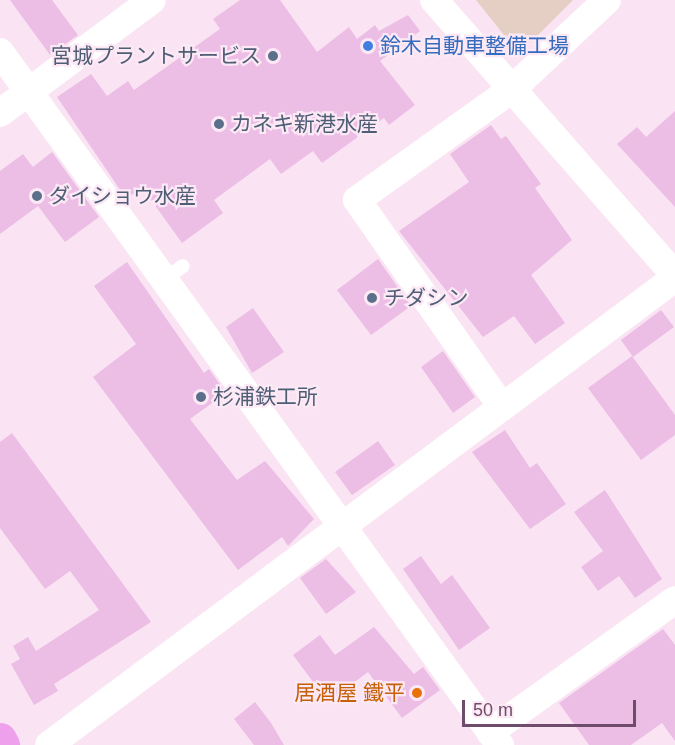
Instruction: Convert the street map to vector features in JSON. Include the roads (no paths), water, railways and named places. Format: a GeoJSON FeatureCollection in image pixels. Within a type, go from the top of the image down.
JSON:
{"type":"FeatureCollection","features":[{"type":"Feature","properties":{"kind":"highway"},"geometry":{"type":"LineString","coordinates":[[0,739],[3,745]]}},
{"type":"Feature","properties":{"kind":"street"},"geometry":{"type":"LineString","coordinates":[[0,113],[152,0]]}},
{"type":"Feature","properties":{"kind":"street"},"geometry":{"type":"LineString","coordinates":[[49,745],[675,277],[435,0]]}},
{"type":"Feature","properties":{"kind":"street"},"geometry":{"type":"LineString","coordinates":[[502,408],[357,200],[512,89],[607,0]]}},
{"type":"Feature","properties":{"kind":"street"},"geometry":{"type":"LineString","coordinates":[[0,52],[27,93],[173,273],[342,527],[495,739],[675,600]]}},
{"type":"Feature","properties":{"kind":"place","name":"鈴木自動車整備工場"},"geometry":{"type":"Point","coordinates":[368,46]}},
{"type":"Feature","properties":{"kind":"place","name":"宮城プラントサービス"},"geometry":{"type":"Point","coordinates":[273,56]}},
{"type":"Feature","properties":{"kind":"place","name":"カネキ新港水産"},"geometry":{"type":"Point","coordinates":[219,124]}},
{"type":"Feature","properties":{"kind":"place","name":"ダイショウ水産"},"geometry":{"type":"Point","coordinates":[37,196]}},
{"type":"Feature","properties":{"kind":"place","name":"チダシン"},"geometry":{"type":"Point","coordinates":[372,298]}},
{"type":"Feature","properties":{"kind":"place","name":"杉浦鉄工所"},"geometry":{"type":"Point","coordinates":[201,397]}},
{"type":"Feature","properties":{"kind":"place","name":"居酒屋 鐵平"},"geometry":{"type":"Point","coordinates":[417,693]}}]}
